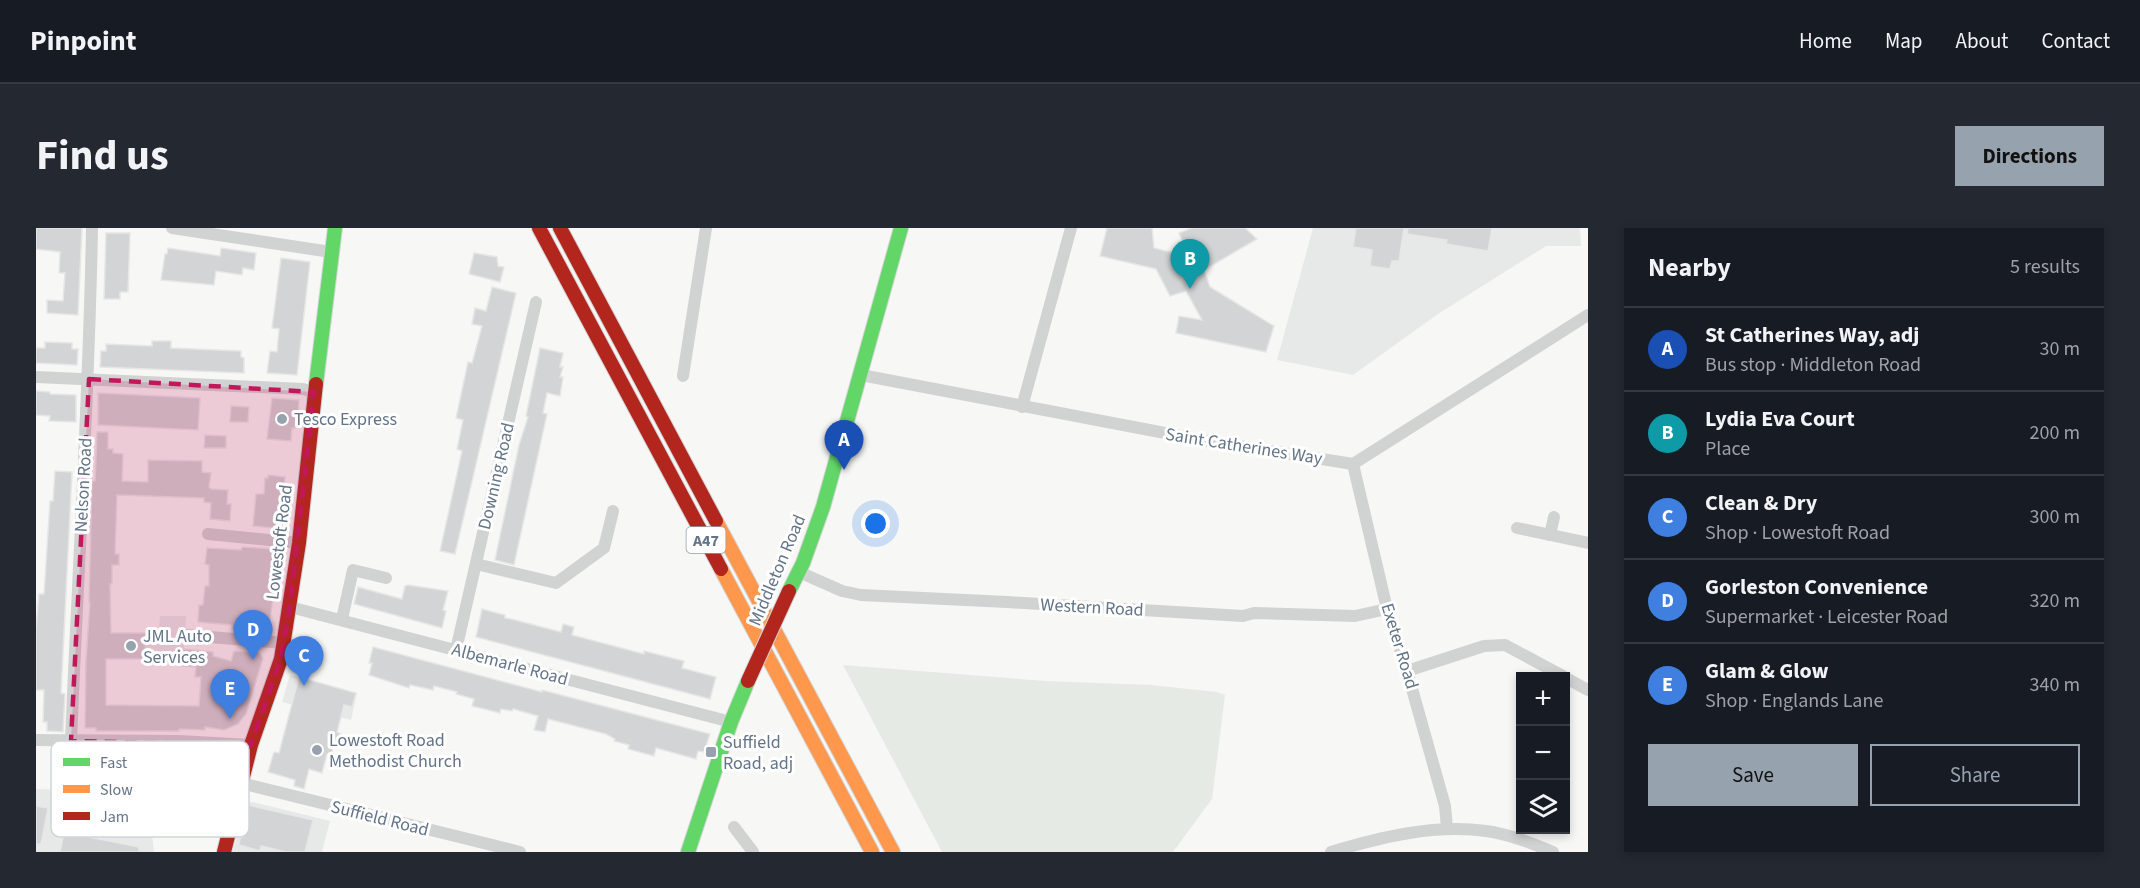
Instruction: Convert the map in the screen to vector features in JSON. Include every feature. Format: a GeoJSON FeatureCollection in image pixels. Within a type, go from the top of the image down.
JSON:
{"type":"FeatureCollection","features":[{"type":"Feature","properties":{"kind":"main road","name":"Lowestoft Road"},"geometry":{"type":"LineString","coordinates":[[249,755],[280,659],[290,607],[335,228]]}},
{"type":"Feature","properties":{"kind":"main road","name":"A47"},"geometry":{"type":"LineString","coordinates":[[539,228],[872,852]]}},
{"type":"Feature","properties":{"kind":"main road","name":"A47"},"geometry":{"type":"LineString","coordinates":[[560,228],[894,852]]}},
{"type":"Feature","properties":{"kind":"main road","name":"Middleton Road"},"geometry":{"type":"LineString","coordinates":[[688,852],[730,722],[799,572],[823,507],[901,228]]}},
{"type":"Feature","properties":{"kind":"main road","name":"Lowestoft Road"},"geometry":{"type":"LineString","coordinates":[[224,852],[228,837]]}},
{"type":"Feature","properties":{"kind":"street","name":"Nelson Road"},"geometry":{"type":"LineString","coordinates":[[71,741],[89,379],[92,228]]}},
{"type":"Feature","properties":{"kind":"street"},"geometry":{"type":"LineString","coordinates":[[172,228],[331,252]]}},
{"type":"Feature","properties":{"kind":"street"},"geometry":{"type":"LineString","coordinates":[[683,376],[706,228]]}},
{"type":"Feature","properties":{"kind":"street"},"geometry":{"type":"LineString","coordinates":[[1022,407],[1071,228]]}},
{"type":"Feature","properties":{"kind":"street","name":"Downing Road"},"geometry":{"type":"LineString","coordinates":[[456,650],[536,302]]}},
{"type":"Feature","properties":{"kind":"street"},"geometry":{"type":"LineString","coordinates":[[1353,464],[1588,315]]}},
{"type":"Feature","properties":{"kind":"street","name":"Saint Catherines Way"},"geometry":{"type":"LineString","coordinates":[[861,375],[1207,441],[1353,464]]}},
{"type":"Feature","properties":{"kind":"street"},"geometry":{"type":"LineString","coordinates":[[36,377],[303,389],[314,392]]}},
{"type":"Feature","properties":{"kind":"street","name":"Exeter Road"},"geometry":{"type":"LineString","coordinates":[[1353,464],[1387,609],[1445,806],[1447,828]]}},
{"type":"Feature","properties":{"kind":"street"},"geometry":{"type":"LineString","coordinates":[[476,564],[556,583],[604,549],[613,511]]}},
{"type":"Feature","properties":{"kind":"street"},"geometry":{"type":"LineString","coordinates":[[1550,535],[1554,517]]}},
{"type":"Feature","properties":{"kind":"street"},"geometry":{"type":"LineString","coordinates":[[1517,528],[1588,543]]}},
{"type":"Feature","properties":{"kind":"street"},"geometry":{"type":"LineString","coordinates":[[208,534],[299,543]]}},
{"type":"Feature","properties":{"kind":"street"},"geometry":{"type":"LineString","coordinates":[[342,619],[353,570],[386,578]]}},
{"type":"Feature","properties":{"kind":"street","name":"Western Road"},"geometry":{"type":"LineString","coordinates":[[799,572],[842,591],[861,596],[1243,616],[1254,613],[1355,616],[1387,609]]}},
{"type":"Feature","properties":{"kind":"street","name":"Albemarle Road"},"geometry":{"type":"LineString","coordinates":[[290,607],[730,722]]}},
{"type":"Feature","properties":{"kind":"street"},"geometry":{"type":"LineString","coordinates":[[185,635],[284,643]]}},
{"type":"Feature","properties":{"kind":"street"},"geometry":{"type":"LineString","coordinates":[[1407,672],[1484,646],[1505,645],[1555,672]]}},
{"type":"Feature","properties":{"kind":"street"},"geometry":{"type":"LineString","coordinates":[[1570,680],[1588,690]]}},
{"type":"Feature","properties":{"kind":"street"},"geometry":{"type":"LineString","coordinates":[[36,740],[179,741]]}},
{"type":"Feature","properties":{"kind":"street","name":"Suffield Road"},"geometry":{"type":"LineString","coordinates":[[249,785],[520,852]]}},
{"type":"Feature","properties":{"kind":"street"},"geometry":{"type":"LineString","coordinates":[[734,826],[753,852]]}},
{"type":"Feature","properties":{"kind":"street"},"geometry":{"type":"LineString","coordinates":[[1331,852],[1363,842],[1412,832],[1447,828],[1487,831],[1521,839],[1553,852]]}},
{"type":"Feature","properties":{"kind":"highlighted area"},"geometry":{"type":"Polygon","coordinates":[[[89,379],[314,392],[290,607],[281,659],[251,745],[71,741],[89,379]]]}},
{"type":"Feature","properties":{"kind":"shaded area"},"geometry":{"type":"Polygon","coordinates":[[[1313,228],[1580,228],[1581,246],[1546,246],[1438,314],[1353,375],[1277,360],[1313,228]]]}},
{"type":"Feature","properties":{"kind":"shaded area"},"geometry":{"type":"Polygon","coordinates":[[[160,616],[186,616],[183,660],[116,658],[117,632],[159,634],[160,616]]]}},
{"type":"Feature","properties":{"kind":"shaded area"},"geometry":{"type":"Polygon","coordinates":[[[843,665],[1046,681],[1151,685],[1217,692],[1225,695],[1212,799],[1173,852],[942,852],[843,665]]]}},
{"type":"Feature","properties":{"kind":"shaded area"},"geometry":{"type":"Polygon","coordinates":[[[290,675],[357,693],[351,720],[282,702],[290,675]]]}},
{"type":"Feature","properties":{"kind":"shaded area"},"geometry":{"type":"Polygon","coordinates":[[[36,789],[51,790],[51,837],[152,837],[154,852],[36,852],[36,789]]]}},
{"type":"Feature","properties":{"kind":"shaded area"},"geometry":{"type":"Polygon","coordinates":[[[249,802],[330,821],[322,852],[233,852],[237,837],[249,837],[249,802]]]}},
{"type":"Feature","properties":{"kind":"building"},"geometry":{"type":"Polygon","coordinates":[[[36,228],[82,228],[78,315],[47,313],[47,300],[63,301],[65,273],[59,273],[60,252],[36,249],[36,228]]]}},
{"type":"Feature","properties":{"kind":"building"},"geometry":{"type":"Polygon","coordinates":[[[1107,228],[1152,228],[1154,248],[1174,253],[1184,245],[1179,233],[1192,228],[1245,228],[1257,239],[1204,270],[1210,287],[1274,326],[1266,352],[1176,333],[1179,316],[1202,320],[1186,291],[1170,296],[1156,269],[1100,256],[1107,228]]]}},
{"type":"Feature","properties":{"kind":"building"},"geometry":{"type":"Polygon","coordinates":[[[1356,228],[1404,228],[1399,261],[1392,261],[1390,269],[1370,266],[1372,250],[1353,247],[1356,228]]]}},
{"type":"Feature","properties":{"kind":"building"},"geometry":{"type":"Polygon","coordinates":[[[1408,228],[1492,228],[1488,251],[1446,244],[1447,240],[1407,234],[1408,228]]]}},
{"type":"Feature","properties":{"kind":"building"},"geometry":{"type":"Polygon","coordinates":[[[106,233],[130,233],[128,292],[120,292],[120,299],[104,299],[106,233]]]}},
{"type":"Feature","properties":{"kind":"building"},"geometry":{"type":"Polygon","coordinates":[[[168,248],[220,256],[221,248],[256,253],[254,270],[243,268],[242,275],[216,271],[214,285],[161,280],[168,248]]]}},
{"type":"Feature","properties":{"kind":"building"},"geometry":{"type":"Polygon","coordinates":[[[474,253],[497,257],[498,266],[504,267],[500,282],[469,274],[474,253]]]}},
{"type":"Feature","properties":{"kind":"building"},"geometry":{"type":"Polygon","coordinates":[[[281,258],[310,262],[297,375],[267,373],[270,351],[277,352],[279,329],[272,328],[281,258]]]}},
{"type":"Feature","properties":{"kind":"building"},"geometry":{"type":"Polygon","coordinates":[[[492,287],[516,293],[455,554],[440,551],[462,451],[457,449],[463,420],[456,418],[468,362],[472,363],[482,326],[472,324],[475,308],[486,311],[492,287]]]}},
{"type":"Feature","properties":{"kind":"building"},"geometry":{"type":"Polygon","coordinates":[[[152,341],[171,341],[171,348],[241,351],[241,357],[244,358],[244,373],[100,367],[101,351],[106,351],[106,344],[152,346],[152,341]]]}},
{"type":"Feature","properties":{"kind":"building"},"geometry":{"type":"Polygon","coordinates":[[[45,342],[72,343],[72,349],[78,349],[77,365],[36,363],[36,348],[45,348],[45,342]]]}},
{"type":"Feature","properties":{"kind":"building"},"geometry":{"type":"Polygon","coordinates":[[[540,348],[563,353],[560,377],[563,377],[560,396],[547,393],[543,413],[547,414],[514,565],[495,560],[519,445],[528,417],[526,416],[540,348]]]}},
{"type":"Feature","properties":{"kind":"building"},"geometry":{"type":"Polygon","coordinates":[[[36,391],[76,395],[76,422],[49,421],[50,416],[36,415],[36,391]]]}},
{"type":"Feature","properties":{"kind":"building"},"geometry":{"type":"Polygon","coordinates":[[[98,393],[200,398],[198,430],[98,425],[98,393]]]}},
{"type":"Feature","properties":{"kind":"building","name":"Tesco Express"},"geometry":{"type":"Polygon","coordinates":[[[272,398],[299,400],[298,417],[296,417],[295,428],[292,428],[291,441],[267,439],[272,398]]]}},
{"type":"Feature","properties":{"kind":"building"},"geometry":{"type":"Polygon","coordinates":[[[231,406],[249,407],[248,422],[230,422],[231,406]]]}},
{"type":"Feature","properties":{"kind":"building"},"geometry":{"type":"Polygon","coordinates":[[[97,432],[108,432],[108,449],[113,449],[113,453],[123,454],[122,481],[148,482],[148,460],[202,461],[202,472],[211,473],[209,487],[228,490],[227,504],[231,504],[230,521],[210,519],[211,503],[204,502],[204,498],[117,495],[115,554],[119,554],[119,565],[112,565],[111,633],[146,633],[145,659],[106,659],[106,705],[199,706],[201,677],[195,677],[196,667],[183,666],[183,649],[213,652],[213,656],[231,661],[234,651],[260,653],[263,658],[246,714],[238,724],[224,730],[205,727],[205,730],[179,729],[179,731],[96,731],[96,728],[85,728],[92,481],[95,481],[97,432]]]}},
{"type":"Feature","properties":{"kind":"building"},"geometry":{"type":"Polygon","coordinates":[[[205,435],[226,436],[226,448],[204,448],[205,435]]]}},
{"type":"Feature","properties":{"kind":"building"},"geometry":{"type":"Polygon","coordinates":[[[55,471],[72,472],[61,693],[65,694],[63,732],[47,731],[47,722],[43,722],[44,690],[36,690],[36,629],[39,594],[44,594],[50,501],[53,501],[55,471]]]}},
{"type":"Feature","properties":{"kind":"building"},"geometry":{"type":"Polygon","coordinates":[[[268,475],[285,477],[282,529],[253,526],[256,494],[264,494],[265,478],[268,478],[268,475]]]}},
{"type":"Feature","properties":{"kind":"building"},"geometry":{"type":"Polygon","coordinates":[[[242,547],[276,549],[279,554],[269,627],[264,631],[232,629],[232,625],[198,622],[199,605],[203,605],[205,586],[209,586],[209,565],[205,564],[207,548],[241,550],[242,547]]]}},
{"type":"Feature","properties":{"kind":"building"},"geometry":{"type":"Polygon","coordinates":[[[405,586],[448,591],[443,610],[446,611],[442,628],[354,604],[358,587],[402,599],[405,586]]]}},
{"type":"Feature","properties":{"kind":"building"},"geometry":{"type":"Polygon","coordinates":[[[482,609],[505,615],[505,618],[561,632],[563,624],[574,627],[572,635],[644,654],[644,651],[684,661],[682,668],[716,677],[710,699],[476,637],[482,609]]]}},
{"type":"Feature","properties":{"kind":"building"},"geometry":{"type":"Polygon","coordinates":[[[373,647],[710,734],[704,752],[698,751],[696,759],[656,748],[654,756],[628,749],[629,745],[614,741],[615,739],[606,734],[548,719],[545,732],[534,730],[538,716],[513,709],[512,711],[501,709],[500,713],[472,706],[474,699],[456,694],[457,692],[434,686],[433,690],[410,685],[409,688],[369,675],[373,647]]]}},
{"type":"Feature","properties":{"kind":"building"},"geometry":{"type":"Polygon","coordinates":[[[299,677],[356,693],[352,707],[344,705],[337,732],[341,734],[339,744],[334,743],[331,755],[327,754],[322,773],[309,769],[304,789],[294,786],[295,780],[268,772],[274,752],[279,753],[299,677]]]}},
{"type":"Feature","properties":{"kind":"building"},"geometry":{"type":"Polygon","coordinates":[[[249,805],[313,820],[305,852],[286,852],[261,846],[260,851],[239,845],[240,838],[249,837],[249,805]]]}},
{"type":"Feature","properties":{"kind":"building"},"geometry":{"type":"Polygon","coordinates":[[[36,806],[48,808],[41,844],[36,844],[36,806]]]}},
{"type":"Feature","properties":{"kind":"building"},"geometry":{"type":"Polygon","coordinates":[[[63,837],[89,837],[139,847],[139,852],[60,852],[63,837]]]}},
{"type":"Feature","properties":{"kind":"traffic: fast"},"geometry":{"type":"LineString","coordinates":[[316,384],[335,228]]}},
{"type":"Feature","properties":{"kind":"traffic: fast"},"geometry":{"type":"LineString","coordinates":[[789,591],[803,563],[823,507],[901,228]]}},
{"type":"Feature","properties":{"kind":"traffic: fast"},"geometry":{"type":"LineString","coordinates":[[688,852],[731,722],[748,681]]}},
{"type":"Feature","properties":{"kind":"traffic: slow"},"geometry":{"type":"LineString","coordinates":[[716,521],[893,852]]}},
{"type":"Feature","properties":{"kind":"traffic: slow"},"geometry":{"type":"LineString","coordinates":[[721,569],[872,852]]}},
{"type":"Feature","properties":{"kind":"traffic: jam"},"geometry":{"type":"LineString","coordinates":[[539,228],[721,569]]}},
{"type":"Feature","properties":{"kind":"traffic: jam"},"geometry":{"type":"LineString","coordinates":[[560,228],[716,521]]}},
{"type":"Feature","properties":{"kind":"traffic: jam"},"geometry":{"type":"LineString","coordinates":[[249,753],[281,659],[299,543],[316,384]]}},
{"type":"Feature","properties":{"kind":"traffic: jam"},"geometry":{"type":"LineString","coordinates":[[748,681],[789,591]]}},
{"type":"Feature","properties":{"kind":"traffic: jam"},"geometry":{"type":"LineString","coordinates":[[224,852],[228,837]]}},
{"type":"Feature","properties":{"kind":"place","name":"Lydia Eva Court"},"geometry":{"type":"Point","coordinates":[1190,289]}},
{"type":"Feature","properties":{"kind":"place","name":"Tesco Express"},"geometry":{"type":"Point","coordinates":[282,419]}},
{"type":"Feature","properties":{"kind":"place","name":"St Catherines Way, adj"},"geometry":{"type":"Point","coordinates":[844,470]}},
{"type":"Feature","properties":{"kind":"place","name":"JML Auto Services"},"geometry":{"type":"Point","coordinates":[131,646]}},
{"type":"Feature","properties":{"kind":"place","name":"Gorleston Convenience"},"geometry":{"type":"Point","coordinates":[253,660]}},
{"type":"Feature","properties":{"kind":"place","name":"Clean & Dry"},"geometry":{"type":"Point","coordinates":[304,686]}},
{"type":"Feature","properties":{"kind":"place","name":"Glam & Glow"},"geometry":{"type":"Point","coordinates":[230,719]}},
{"type":"Feature","properties":{"kind":"place","name":"Lowestoft Road Methodist Church"},"geometry":{"type":"Point","coordinates":[317,750]}},
{"type":"Feature","properties":{"kind":"place","name":"Suffield Road, adj"},"geometry":{"type":"Point","coordinates":[711,752]}}]}
